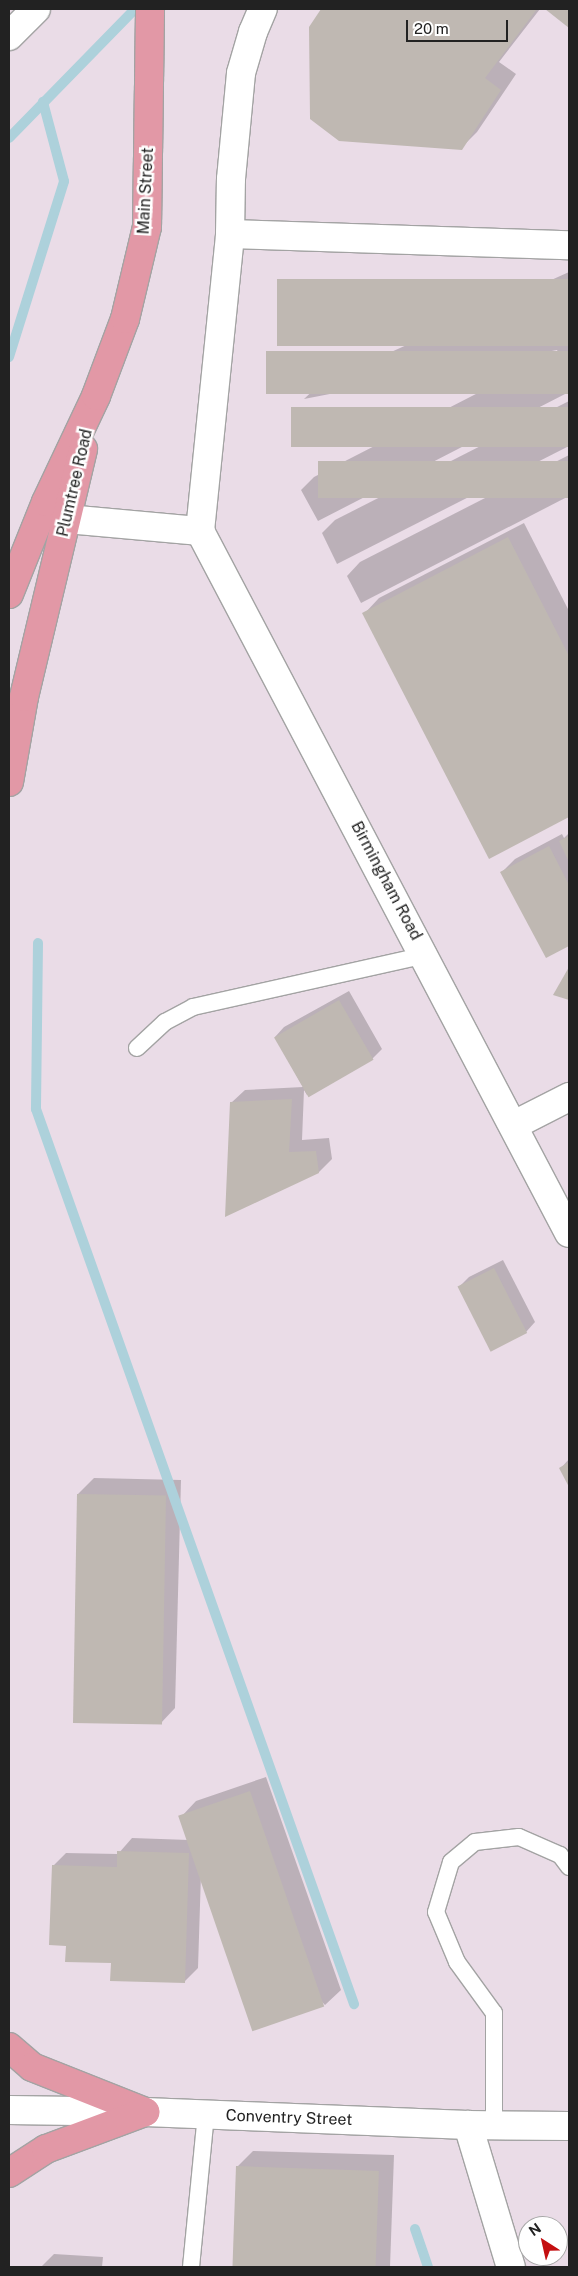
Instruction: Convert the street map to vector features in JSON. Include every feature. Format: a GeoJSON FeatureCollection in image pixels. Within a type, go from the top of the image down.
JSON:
{"type":"FeatureCollection","features":[{"type":"Feature","properties":{"kind":"highway","name":"Main Street"},"geometry":{"type":"LineString","coordinates":[[96,396],[125,319],[147,227],[151,49],[150,9]]}},
{"type":"Feature","properties":{"kind":"highway","name":"Plumtree Road"},"geometry":{"type":"LineString","coordinates":[[9,782],[24,697],[96,396]]}},
{"type":"Feature","properties":{"kind":"highway","name":"Plumtree Road"},"geometry":{"type":"LineString","coordinates":[[9,594],[46,502],[96,396]]}},
{"type":"Feature","properties":{"kind":"highway"},"geometry":{"type":"LineString","coordinates":[[9,2048],[32,2067],[145,2112]]}},
{"type":"Feature","properties":{"kind":"highway"},"geometry":{"type":"LineString","coordinates":[[9,2173],[46,2149],[145,2112]]}},
{"type":"Feature","properties":{"kind":"street"},"geometry":{"type":"LineString","coordinates":[[9,36],[36,9]]}},
{"type":"Feature","properties":{"kind":"street"},"geometry":{"type":"LineString","coordinates":[[67,519],[200,531],[230,234],[231,179],[241,73],[253,32],[263,9]]}},
{"type":"Feature","properties":{"kind":"street"},"geometry":{"type":"LineString","coordinates":[[230,234],[569,245]]}},
{"type":"Feature","properties":{"kind":"street","name":"Birmingham Road"},"geometry":{"type":"LineString","coordinates":[[200,531],[514,1124],[569,1233]]}},
{"type":"Feature","properties":{"kind":"street"},"geometry":{"type":"LineString","coordinates":[[514,1124],[569,1097]]}},
{"type":"Feature","properties":{"kind":"street","name":"Conventry Street"},"geometry":{"type":"LineString","coordinates":[[9,2110],[145,2112],[481,2125],[569,2126]]}},
{"type":"Feature","properties":{"kind":"street"},"geometry":{"type":"LineString","coordinates":[[481,2125],[511,2267]]}},
{"type":"Feature","properties":{"kind":"lane"},"geometry":{"type":"LineString","coordinates":[[137,1048],[165,1022],[193,1007],[424,955]]}},
{"type":"Feature","properties":{"kind":"lane"},"geometry":{"type":"LineString","coordinates":[[481,2125],[494,2013],[457,1962],[436,1912],[451,1862],[475,1842],[519,1837],[560,1855],[569,1867]]}},
{"type":"Feature","properties":{"kind":"lane"},"geometry":{"type":"LineString","coordinates":[[192,2267],[206,2114]]}},
{"type":"Feature","properties":{"kind":"shaded area"},"geometry":{"type":"Polygon","coordinates":[[[9,9],[569,9],[569,2267],[9,2267],[9,9]]]}},
{"type":"Feature","properties":{"kind":"building"},"geometry":{"type":"Polygon","coordinates":[[[321,9],[537,9],[485,78],[501,90],[462,150],[339,141],[310,119],[309,27],[321,9]]]}},
{"type":"Feature","properties":{"kind":"building"},"geometry":{"type":"Polygon","coordinates":[[[545,9],[569,9],[569,28],[545,9]]]}},
{"type":"Feature","properties":{"kind":"building"},"geometry":{"type":"Polygon","coordinates":[[[277,279],[569,279],[569,346],[277,346],[277,279]]]}},
{"type":"Feature","properties":{"kind":"building"},"geometry":{"type":"Polygon","coordinates":[[[266,351],[569,351],[569,394],[266,394],[266,351]]]}},
{"type":"Feature","properties":{"kind":"building"},"geometry":{"type":"Polygon","coordinates":[[[291,407],[569,407],[569,447],[291,447],[291,407]]]}},
{"type":"Feature","properties":{"kind":"building"},"geometry":{"type":"Polygon","coordinates":[[[318,461],[569,461],[569,498],[318,498],[318,461]]]}},
{"type":"Feature","properties":{"kind":"building"},"geometry":{"type":"Polygon","coordinates":[[[508,537],[569,656],[569,817],[489,859],[362,613],[508,537]]]}},
{"type":"Feature","properties":{"kind":"building"},"geometry":{"type":"Polygon","coordinates":[[[569,836],[569,862],[559,841],[569,836]]]}},
{"type":"Feature","properties":{"kind":"building"},"geometry":{"type":"Polygon","coordinates":[[[549,846],[569,885],[569,946],[546,958],[500,872],[549,846]]]}},
{"type":"Feature","properties":{"kind":"building"},"geometry":{"type":"Polygon","coordinates":[[[569,967],[569,1000],[553,995],[569,967]]]}},
{"type":"Feature","properties":{"kind":"building"},"geometry":{"type":"Polygon","coordinates":[[[339,1000],[374,1060],[309,1097],[274,1038],[339,1000]]]}},
{"type":"Feature","properties":{"kind":"building"},"geometry":{"type":"Polygon","coordinates":[[[292,1099],[289,1152],[316,1151],[319,1173],[225,1217],[230,1102],[292,1099]]]}},
{"type":"Feature","properties":{"kind":"building"},"geometry":{"type":"Polygon","coordinates":[[[494,1268],[527,1333],[491,1352],[457,1287],[494,1268]]]}},
{"type":"Feature","properties":{"kind":"building"},"geometry":{"type":"Polygon","coordinates":[[[569,1462],[569,1487],[559,1468],[569,1462]]]}},
{"type":"Feature","properties":{"kind":"building"},"geometry":{"type":"Polygon","coordinates":[[[77,1494],[166,1496],[162,1725],[73,1723],[77,1494]]]}},
{"type":"Feature","properties":{"kind":"building"},"geometry":{"type":"Polygon","coordinates":[[[250,1791],[324,2007],[252,2031],[178,1816],[250,1791]]]}},
{"type":"Feature","properties":{"kind":"building"},"geometry":{"type":"Polygon","coordinates":[[[117,1851],[189,1853],[185,1983],[110,1981],[111,1963],[65,1962],[66,1946],[49,1945],[52,1865],[117,1867],[117,1851]]]}},
{"type":"Feature","properties":{"kind":"building"},"geometry":{"type":"Polygon","coordinates":[[[236,2166],[379,2171],[376,2267],[232,2267],[236,2166]]]}},
{"type":"Feature","properties":{"kind":"waterway"},"geometry":{"type":"LineString","coordinates":[[9,138],[135,9]]}},
{"type":"Feature","properties":{"kind":"waterway"},"geometry":{"type":"LineString","coordinates":[[9,357],[64,181],[43,102]]}},
{"type":"Feature","properties":{"kind":"waterway"},"geometry":{"type":"LineString","coordinates":[[38,943],[36,1109],[354,2004]]}},
{"type":"Feature","properties":{"kind":"waterway"},"geometry":{"type":"LineString","coordinates":[[415,2229],[428,2267]]}}]}
